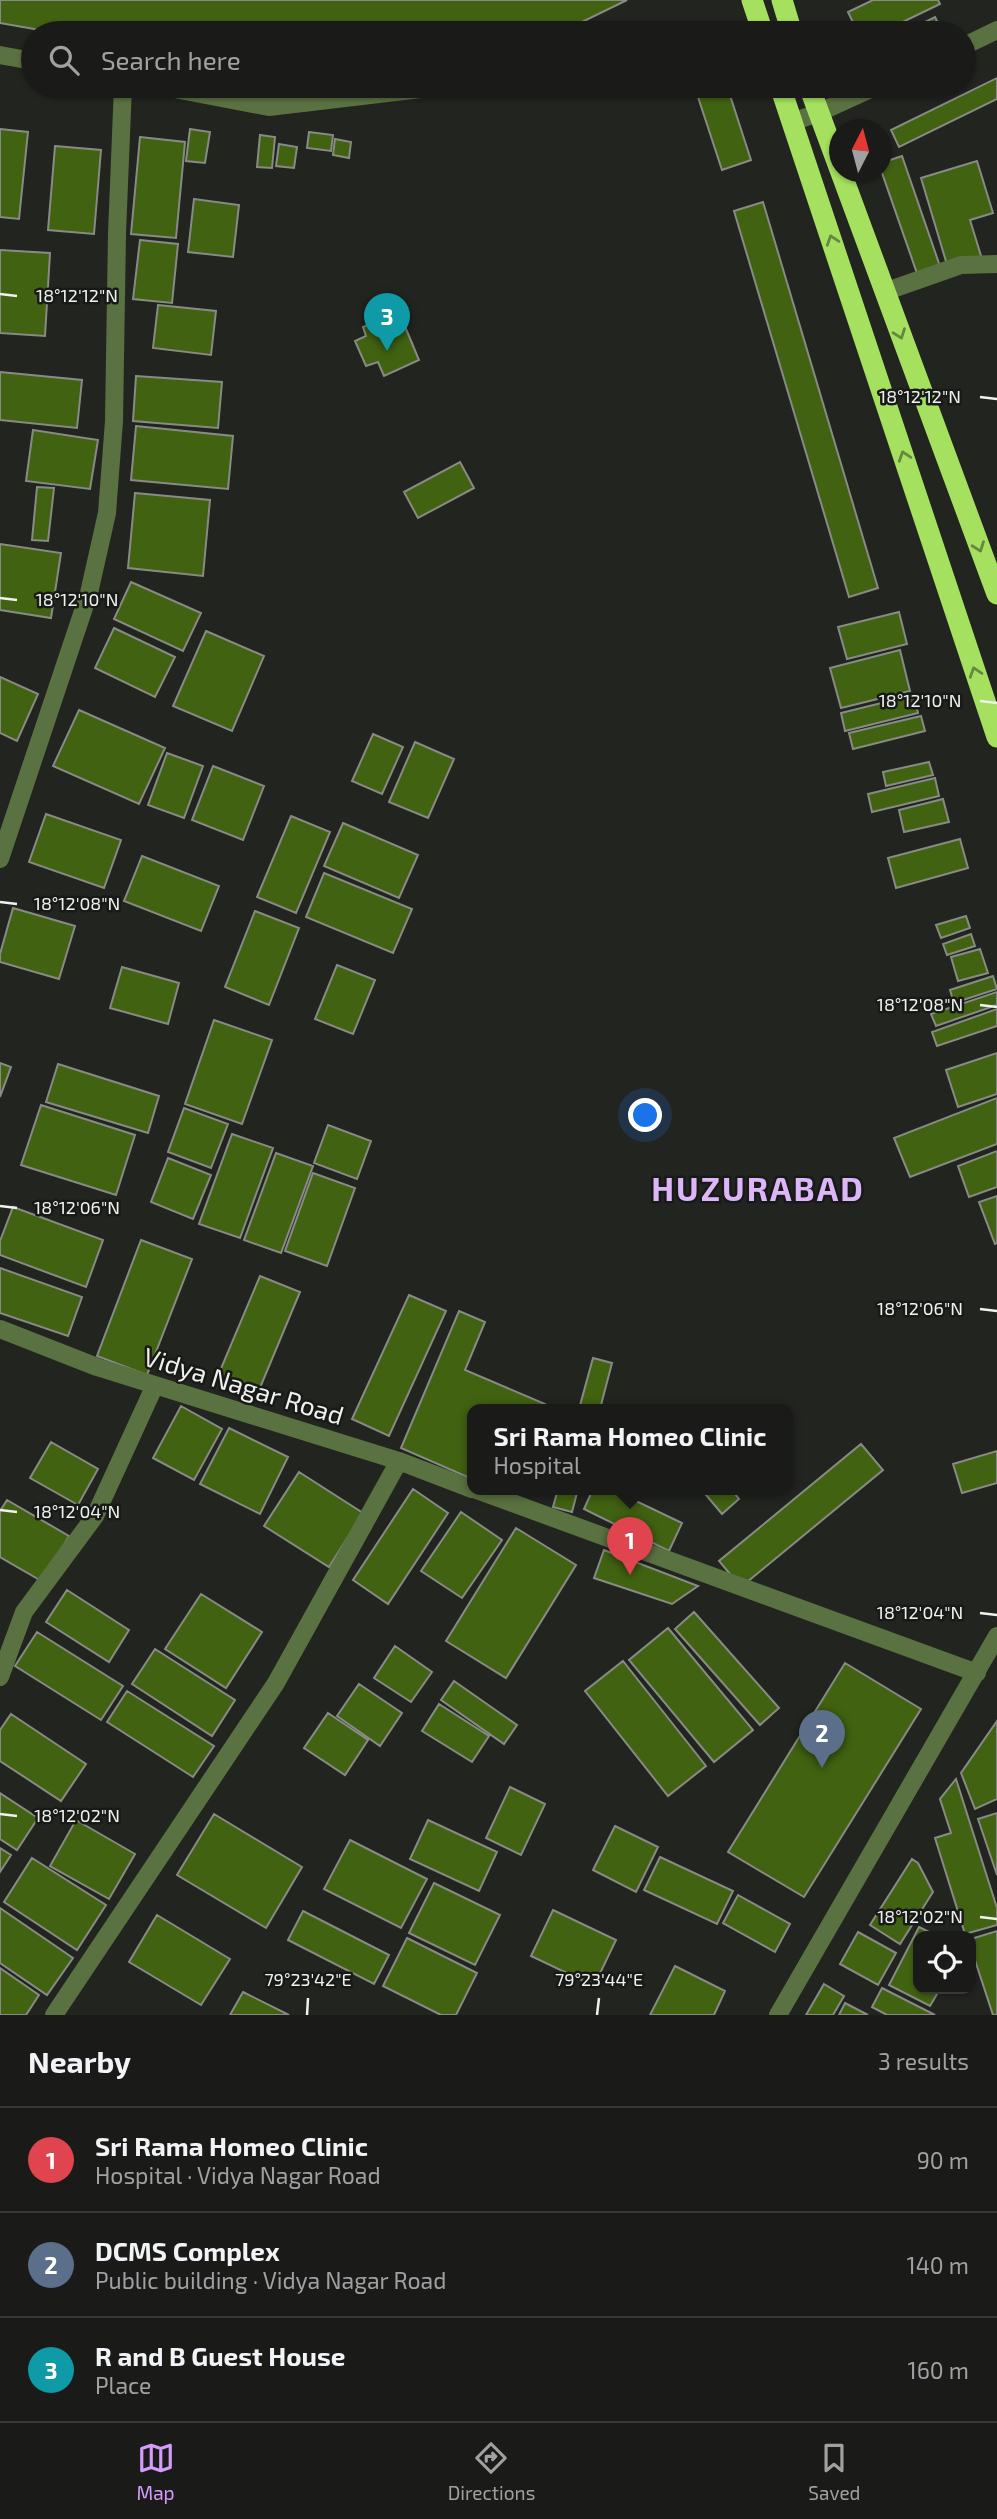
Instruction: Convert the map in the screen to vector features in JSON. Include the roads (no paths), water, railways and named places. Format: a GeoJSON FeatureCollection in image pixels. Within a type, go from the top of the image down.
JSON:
{"type":"FeatureCollection","features":[{"type":"Feature","properties":{"kind":"highway"},"geometry":{"type":"LineString","coordinates":[[752,0],[759,21]]}},
{"type":"Feature","properties":{"kind":"highway"},"geometry":{"type":"LineString","coordinates":[[782,0],[788,21]]}},
{"type":"Feature","properties":{"kind":"highway"},"geometry":{"type":"LineString","coordinates":[[784,98],[997,737]]}},
{"type":"Feature","properties":{"kind":"highway"},"geometry":{"type":"LineString","coordinates":[[813,98],[997,594]]}},
{"type":"Feature","properties":{"kind":"street"},"geometry":{"type":"LineString","coordinates":[[976,40],[997,30]]}},
{"type":"Feature","properties":{"kind":"street"},"geometry":{"type":"LineString","coordinates":[[0,55],[21,59]]}},
{"type":"Feature","properties":{"kind":"street"},"geometry":{"type":"LineString","coordinates":[[0,859],[89,593],[107,513],[114,421],[123,98]]}},
{"type":"Feature","properties":{"kind":"street"},"geometry":{"type":"LineString","coordinates":[[222,98],[269,107],[345,98]]}},
{"type":"Feature","properties":{"kind":"street"},"geometry":{"type":"LineString","coordinates":[[792,122],[851,98]]}},
{"type":"Feature","properties":{"kind":"street"},"geometry":{"type":"LineString","coordinates":[[884,292],[961,265],[997,264]]}},
{"type":"Feature","properties":{"kind":"street","name":"Vidya Nagar Road"},"geometry":{"type":"LineString","coordinates":[[0,1329],[97,1367],[399,1461],[467,1487]]}},
{"type":"Feature","properties":{"kind":"street"},"geometry":{"type":"LineString","coordinates":[[0,1677],[24,1612],[95,1516],[155,1385]]}},
{"type":"Feature","properties":{"kind":"street"},"geometry":{"type":"LineString","coordinates":[[54,2015],[276,1683],[399,1461]]}},
{"type":"Feature","properties":{"kind":"street","name":"Vidya Nagar Road"},"geometry":{"type":"LineString","coordinates":[[489,1495],[977,1673]]}},
{"type":"Feature","properties":{"kind":"street"},"geometry":{"type":"LineString","coordinates":[[778,2015],[997,1636]]}},
{"type":"Feature","properties":{"kind":"place","name":"R and B Guest House"},"geometry":{"type":"Point","coordinates":[387,351]}},
{"type":"Feature","properties":{"kind":"place","name":"Sri Rama Homeo Clinic"},"geometry":{"type":"Point","coordinates":[630,1575]}},
{"type":"Feature","properties":{"kind":"place","name":"DCMS Complex"},"geometry":{"type":"Point","coordinates":[822,1768]}},
{"type":"Feature","properties":{"kind":"district","name":"HUZURABAD"},"geometry":{"type":"Point","coordinates":[758,1188]}}]}
